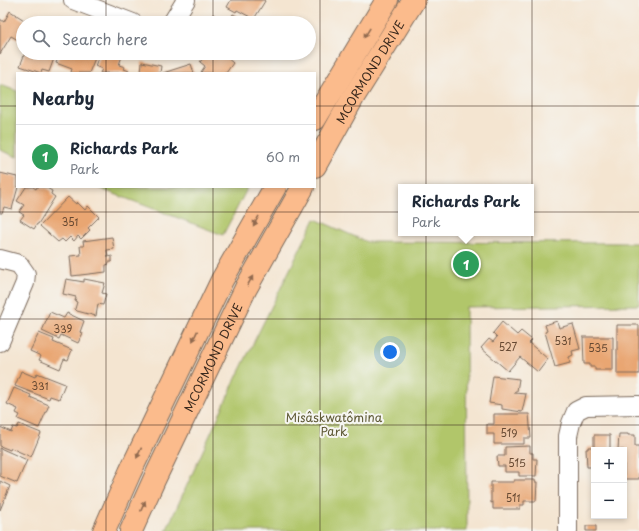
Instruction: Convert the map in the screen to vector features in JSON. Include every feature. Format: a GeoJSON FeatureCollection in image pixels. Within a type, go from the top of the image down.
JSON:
{"type":"FeatureCollection","features":[{"type":"Feature","properties":{"kind":"main road","name":"MCORMOND DRIVE"},"geometry":{"type":"LineString","coordinates":[[316,117],[387,0]]}},
{"type":"Feature","properties":{"kind":"main road","name":"MCORMOND DRIVE"},"geometry":{"type":"LineString","coordinates":[[316,164],[354,96],[414,0]]}},
{"type":"Feature","properties":{"kind":"main road","name":"MCORMOND DRIVE"},"geometry":{"type":"LineString","coordinates":[[104,531],[130,472],[222,280],[274,188]]}},
{"type":"Feature","properties":{"kind":"main road","name":"MCORMOND DRIVE"},"geometry":{"type":"LineString","coordinates":[[131,531],[246,288],[302,188]]}},
{"type":"Feature","properties":{"kind":"street"},"geometry":{"type":"LineString","coordinates":[[73,0],[115,16]]}},
{"type":"Feature","properties":{"kind":"street"},"geometry":{"type":"LineString","coordinates":[[177,16],[186,0]]}},
{"type":"Feature","properties":{"kind":"street"},"geometry":{"type":"LineString","coordinates":[[0,259],[19,264],[26,274],[25,283],[0,342]]}},
{"type":"Feature","properties":{"kind":"street"},"geometry":{"type":"LineString","coordinates":[[568,531],[568,436],[576,411],[586,406],[639,405]]}},
{"type":"Feature","properties":{"kind":"green space"},"geometry":{"type":"Polygon","coordinates":[[[0,85],[16,91],[16,157],[0,150],[0,85]]]}},
{"type":"Feature","properties":{"kind":"green space"},"geometry":{"type":"Polygon","coordinates":[[[99,188],[247,188],[223,235],[99,188]]]}},
{"type":"Feature","properties":{"kind":"green space","name":"Misâskwatômina Park"},"geometry":{"type":"Polygon","coordinates":[[[315,219],[367,242],[639,243],[639,305],[466,307],[467,531],[166,531],[238,374],[315,219]]]}},
{"type":"Feature","properties":{"kind":"building"},"geometry":{"type":"Polygon","coordinates":[[[231,0],[265,1],[256,16],[248,16],[227,7],[231,0]]]}},
{"type":"Feature","properties":{"kind":"building"},"geometry":{"type":"Polygon","coordinates":[[[10,11],[18,16],[16,16],[16,39],[11,36],[0,54],[0,19],[4,22],[10,11]]]}},
{"type":"Feature","properties":{"kind":"building"},"geometry":{"type":"Polygon","coordinates":[[[22,60],[53,60],[49,72],[42,70],[41,72],[38,72],[20,66],[22,60]]]}},
{"type":"Feature","properties":{"kind":"building"},"geometry":{"type":"Polygon","coordinates":[[[57,60],[94,60],[89,72],[71,72],[72,69],[56,63],[57,60]]]}},
{"type":"Feature","properties":{"kind":"building"},"geometry":{"type":"Polygon","coordinates":[[[97,60],[121,60],[119,65],[125,67],[124,69],[129,71],[100,72],[102,69],[95,66],[97,60]]]}},
{"type":"Feature","properties":{"kind":"building"},"geometry":{"type":"Polygon","coordinates":[[[202,60],[230,60],[233,63],[227,72],[201,72],[205,66],[200,62],[202,60]]]}},
{"type":"Feature","properties":{"kind":"building"},"geometry":{"type":"Polygon","coordinates":[[[142,62],[161,66],[160,72],[141,72],[142,62]]]}},
{"type":"Feature","properties":{"kind":"building"},"geometry":{"type":"Polygon","coordinates":[[[191,64],[194,72],[166,72],[191,64]]]}},
{"type":"Feature","properties":{"kind":"building"},"geometry":{"type":"Polygon","coordinates":[[[0,173],[16,177],[16,188],[18,188],[12,209],[4,207],[2,213],[0,213],[0,173]]]}},
{"type":"Feature","properties":{"kind":"building"},"geometry":{"type":"Polygon","coordinates":[[[25,188],[47,188],[52,191],[51,194],[55,197],[34,229],[20,220],[24,215],[19,212],[24,205],[17,201],[25,188]]]}},
{"type":"Feature","properties":{"kind":"building"},"geometry":{"type":"Polygon","coordinates":[[[68,197],[76,204],[77,202],[85,210],[88,206],[99,217],[88,228],[90,230],[81,239],[78,236],[74,241],[70,237],[65,242],[62,239],[58,242],[40,226],[68,197]]]}},
{"type":"Feature","properties":{"kind":"building"},"geometry":{"type":"Polygon","coordinates":[[[112,237],[114,249],[107,250],[108,257],[112,256],[112,262],[109,262],[109,264],[106,265],[106,272],[72,276],[70,256],[81,255],[80,246],[84,246],[83,241],[112,237]]]}},
{"type":"Feature","properties":{"kind":"building"},"geometry":{"type":"Polygon","coordinates":[[[66,279],[84,282],[84,279],[105,283],[102,293],[106,294],[103,305],[98,304],[96,316],[77,311],[75,309],[77,302],[75,301],[76,297],[63,294],[66,279]]]}},
{"type":"Feature","properties":{"kind":"building"},"geometry":{"type":"Polygon","coordinates":[[[50,312],[64,318],[67,313],[84,321],[80,332],[83,333],[78,343],[61,335],[59,339],[42,331],[50,312]]]}},
{"type":"Feature","properties":{"kind":"building"},"geometry":{"type":"Polygon","coordinates":[[[557,321],[559,328],[573,324],[580,349],[572,351],[573,355],[569,357],[570,363],[555,367],[545,332],[547,331],[545,325],[557,321]]]}},
{"type":"Feature","properties":{"kind":"building"},"geometry":{"type":"Polygon","coordinates":[[[502,322],[517,335],[521,331],[532,340],[529,343],[548,359],[538,372],[520,357],[508,371],[481,348],[489,339],[493,342],[497,337],[493,333],[502,322]]]}},
{"type":"Feature","properties":{"kind":"building"},"geometry":{"type":"Polygon","coordinates":[[[617,325],[639,325],[639,374],[617,374],[617,325]]]}},
{"type":"Feature","properties":{"kind":"building"},"geometry":{"type":"Polygon","coordinates":[[[39,333],[54,339],[53,342],[72,350],[68,360],[64,359],[60,369],[39,360],[41,356],[30,351],[39,333]]]}},
{"type":"Feature","properties":{"kind":"building"},"geometry":{"type":"Polygon","coordinates":[[[583,337],[613,337],[613,370],[595,370],[595,367],[590,367],[590,364],[584,364],[583,337]]]}},
{"type":"Feature","properties":{"kind":"building"},"geometry":{"type":"Polygon","coordinates":[[[21,371],[35,377],[37,373],[65,384],[59,399],[50,396],[49,399],[15,386],[21,371]]]}},
{"type":"Feature","properties":{"kind":"building"},"geometry":{"type":"Polygon","coordinates":[[[493,376],[519,379],[517,391],[514,393],[526,394],[522,412],[502,409],[502,405],[489,403],[493,376]]]}},
{"type":"Feature","properties":{"kind":"building"},"geometry":{"type":"Polygon","coordinates":[[[14,388],[49,405],[39,428],[18,419],[20,415],[16,413],[18,409],[7,404],[14,388]]]}},
{"type":"Feature","properties":{"kind":"building"},"geometry":{"type":"Polygon","coordinates":[[[494,414],[529,414],[531,438],[524,438],[524,444],[494,444],[494,434],[487,434],[487,424],[494,424],[494,414]]]}},
{"type":"Feature","properties":{"kind":"building"},"geometry":{"type":"Polygon","coordinates":[[[19,424],[41,433],[31,457],[11,448],[10,450],[0,446],[0,427],[11,432],[13,427],[17,428],[19,424]]]}},
{"type":"Feature","properties":{"kind":"building"},"geometry":{"type":"Polygon","coordinates":[[[619,434],[635,435],[635,446],[639,446],[639,479],[627,479],[627,447],[618,447],[619,434]]]}},
{"type":"Feature","properties":{"kind":"building"},"geometry":{"type":"Polygon","coordinates":[[[594,435],[610,435],[610,447],[594,447],[594,435]]]}},
{"type":"Feature","properties":{"kind":"building"},"geometry":{"type":"Polygon","coordinates":[[[530,446],[530,453],[533,453],[533,459],[537,459],[536,476],[519,476],[519,472],[505,472],[505,466],[498,466],[497,456],[505,456],[505,447],[530,446]]]}},
{"type":"Feature","properties":{"kind":"building"},"geometry":{"type":"Polygon","coordinates":[[[588,447],[591,447],[591,467],[587,467],[586,449],[588,449],[588,447]]]}},
{"type":"Feature","properties":{"kind":"building"},"geometry":{"type":"Polygon","coordinates":[[[0,448],[27,460],[17,483],[0,476],[0,448]]]}},
{"type":"Feature","properties":{"kind":"building"},"geometry":{"type":"Polygon","coordinates":[[[514,480],[535,480],[535,482],[537,482],[536,501],[524,501],[524,505],[520,505],[520,509],[493,509],[493,502],[491,503],[491,482],[514,482],[514,480]]]}},
{"type":"Feature","properties":{"kind":"building"},"geometry":{"type":"Polygon","coordinates":[[[0,481],[10,486],[0,510],[0,481]]]}},
{"type":"Feature","properties":{"kind":"building"},"geometry":{"type":"Polygon","coordinates":[[[586,526],[596,526],[596,531],[586,531],[586,526]]]}},
{"type":"Feature","properties":{"kind":"place","name":"Richards Park"},"geometry":{"type":"Point","coordinates":[466,264]}}]}
